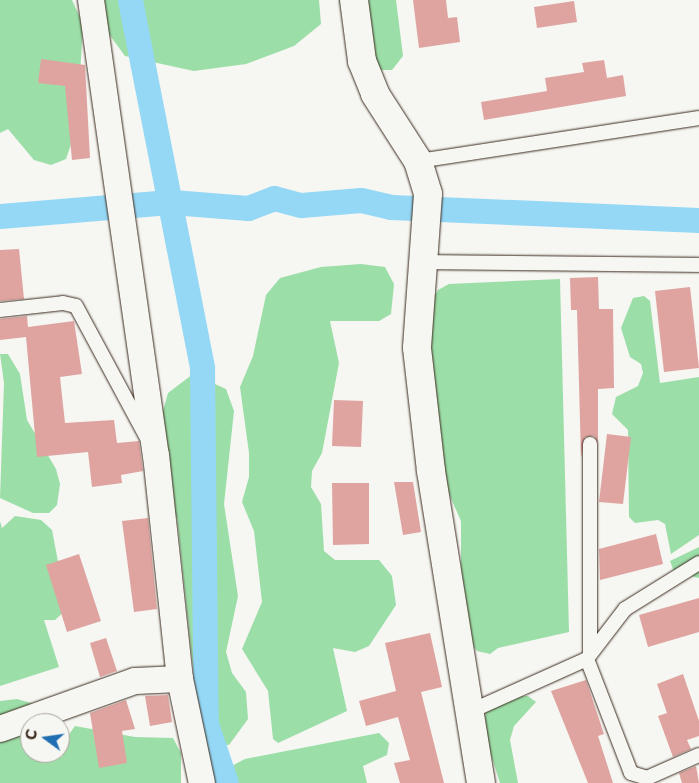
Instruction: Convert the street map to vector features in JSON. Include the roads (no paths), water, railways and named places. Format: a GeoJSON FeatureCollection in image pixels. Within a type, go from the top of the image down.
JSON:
{"type":"FeatureCollection","features":[{"type":"Feature","properties":{"kind":"street"},"geometry":{"type":"LineString","coordinates":[[91,0],[156,455],[180,679],[202,783]]}},
{"type":"Feature","properties":{"kind":"street"},"geometry":{"type":"LineString","coordinates":[[354,0],[362,61],[375,94],[418,161],[428,194],[428,227],[417,348],[430,471],[481,783]]}},
{"type":"Feature","properties":{"kind":"street"},"geometry":{"type":"LineString","coordinates":[[0,729],[135,680],[180,679]]}},
{"type":"Feature","properties":{"kind":"lane"},"geometry":{"type":"LineString","coordinates":[[418,161],[699,118]]}},
{"type":"Feature","properties":{"kind":"lane"},"geometry":{"type":"LineString","coordinates":[[425,262],[699,265]]}},
{"type":"Feature","properties":{"kind":"lane"},"geometry":{"type":"LineString","coordinates":[[0,310],[63,303],[76,306],[156,455]]}},
{"type":"Feature","properties":{"kind":"lane"},"geometry":{"type":"LineString","coordinates":[[590,444],[588,657],[631,773],[647,778],[699,755]]}},
{"type":"Feature","properties":{"kind":"lane"},"geometry":{"type":"LineString","coordinates":[[469,712],[588,657],[626,609],[699,563]]}},
{"type":"Feature","properties":{"kind":"waterway"},"geometry":{"type":"LineString","coordinates":[[130,0],[202,368],[206,724],[226,783]]}},
{"type":"Feature","properties":{"kind":"waterway"},"geometry":{"type":"LineString","coordinates":[[0,216],[172,202],[248,208],[274,198],[301,205],[361,200],[391,207],[699,220]]}}]}
